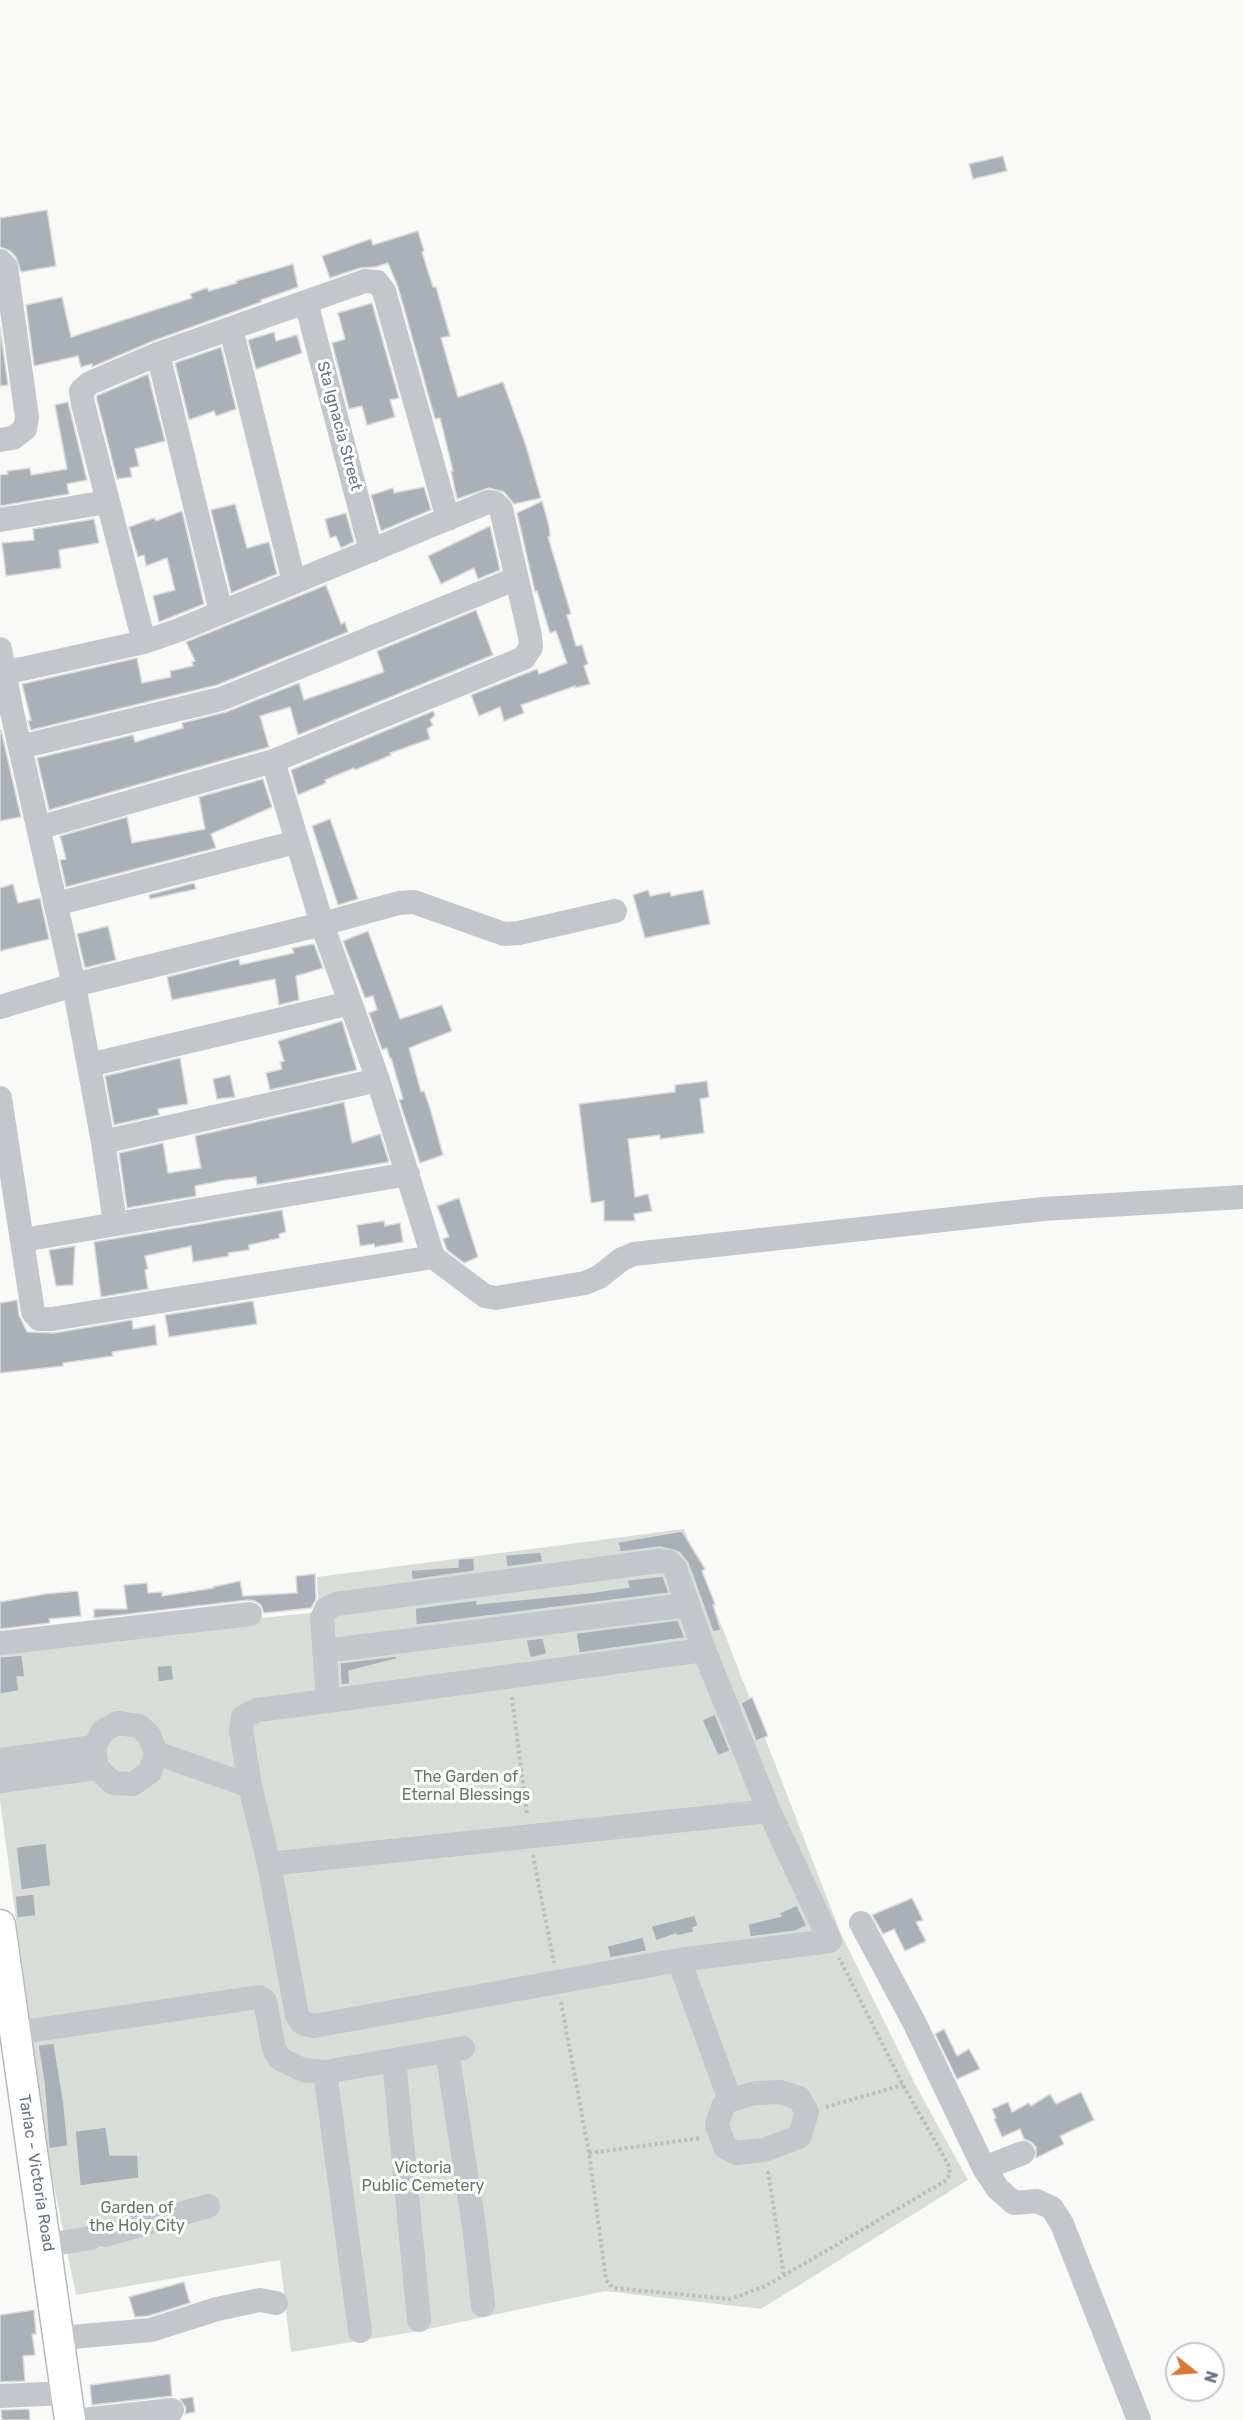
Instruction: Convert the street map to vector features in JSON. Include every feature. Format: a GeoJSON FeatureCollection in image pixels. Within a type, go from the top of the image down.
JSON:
{"type":"FeatureCollection","features":[{"type":"Feature","properties":{"kind":"main road","name":"Tarlac - Victoria Road"},"geometry":{"type":"LineString","coordinates":[[0,1925],[69,2407]]}},
{"type":"Feature","properties":{"kind":"street"},"geometry":{"type":"LineString","coordinates":[[0,261],[6,267],[8,346],[27,417],[25,429],[13,438],[0,440]]}},
{"type":"Feature","properties":{"kind":"street"},"geometry":{"type":"LineString","coordinates":[[144,642],[107,502],[81,391],[90,382],[158,354],[365,281],[377,282],[384,291],[448,519]]}},
{"type":"Feature","properties":{"kind":"street","name":"Sta Ignacia Street"},"geometry":{"type":"LineString","coordinates":[[306,302],[371,551]]}},
{"type":"Feature","properties":{"kind":"street"},"geometry":{"type":"LineString","coordinates":[[231,329],[294,582]]}},
{"type":"Feature","properties":{"kind":"street"},"geometry":{"type":"LineString","coordinates":[[158,354],[221,612]]}},
{"type":"Feature","properties":{"kind":"street"},"geometry":{"type":"LineString","coordinates":[[0,520],[107,502]]}},
{"type":"Feature","properties":{"kind":"street"},"geometry":{"type":"LineString","coordinates":[[4,673],[144,642],[179,630],[488,502],[495,503],[501,509],[515,579],[530,636],[531,647],[524,658],[273,761],[38,828]]}},
{"type":"Feature","properties":{"kind":"street"},"geometry":{"type":"LineString","coordinates":[[20,747],[221,699],[515,579]]}},
{"type":"Feature","properties":{"kind":"street"},"geometry":{"type":"LineString","coordinates":[[0,649],[4,673],[5,709],[20,747],[74,985],[103,1142],[115,1223]]}},
{"type":"Feature","properties":{"kind":"street"},"geometry":{"type":"LineString","coordinates":[[273,761],[322,924],[378,1080],[434,1257],[485,1296],[496,1298],[585,1283],[599,1277],[622,1259],[634,1254],[1043,1209],[1243,1197]]}},
{"type":"Feature","properties":{"kind":"street"},"geometry":{"type":"LineString","coordinates":[[56,904],[296,842]]}},
{"type":"Feature","properties":{"kind":"street"},"geometry":{"type":"LineString","coordinates":[[0,1007],[74,985],[399,903],[414,902],[504,934],[519,933],[615,911]]}},
{"type":"Feature","properties":{"kind":"street"},"geometry":{"type":"LineString","coordinates":[[89,1065],[350,1003]]}},
{"type":"Feature","properties":{"kind":"street"},"geometry":{"type":"LineString","coordinates":[[103,1142],[378,1080]]}},
{"type":"Feature","properties":{"kind":"street"},"geometry":{"type":"LineString","coordinates":[[0,1098],[33,1312],[39,1319],[434,1257]]}},
{"type":"Feature","properties":{"kind":"street"},"geometry":{"type":"LineString","coordinates":[[23,1240],[408,1174]]}},
{"type":"Feature","properties":{"kind":"street"},"geometry":{"type":"LineString","coordinates":[[328,1701],[322,1618],[326,1609],[336,1604],[659,1561],[669,1562],[675,1568],[704,1650],[769,1810],[830,1941],[679,1960],[314,2026],[302,2023],[297,2015],[269,1864],[250,1786],[241,1730],[243,1717],[257,1710],[328,1701],[704,1650]]}},
{"type":"Feature","properties":{"kind":"street"},"geometry":{"type":"LineString","coordinates":[[324,1651],[687,1605]]}},
{"type":"Feature","properties":{"kind":"street"},"geometry":{"type":"LineString","coordinates":[[0,1643],[250,1614]]}},
{"type":"Feature","properties":{"kind":"street"},"geometry":{"type":"LineString","coordinates":[[118,1723],[139,1726],[149,1735],[156,1753],[150,1772],[133,1784],[113,1783],[96,1757],[104,1731],[118,1723]]}},
{"type":"Feature","properties":{"kind":"street"},"geometry":{"type":"LineString","coordinates":[[156,1753],[250,1786]]}},
{"type":"Feature","properties":{"kind":"street"},"geometry":{"type":"LineString","coordinates":[[0,1760],[96,1757]]}},
{"type":"Feature","properties":{"kind":"street"},"geometry":{"type":"LineString","coordinates":[[0,1780],[96,1757]]}},
{"type":"Feature","properties":{"kind":"street"},"geometry":{"type":"LineString","coordinates":[[269,1864],[769,1810]]}},
{"type":"Feature","properties":{"kind":"street"},"geometry":{"type":"LineString","coordinates":[[861,1923],[914,2022],[984,2168],[998,2189],[1014,2203],[1037,2201],[1052,2208],[1062,2224],[1139,2420]]}},
{"type":"Feature","properties":{"kind":"street"},"geometry":{"type":"LineString","coordinates":[[679,1960],[730,2100]]}},
{"type":"Feature","properties":{"kind":"street"},"geometry":{"type":"LineString","coordinates":[[15,2033],[259,1997],[265,2001],[274,2049],[280,2059],[303,2070],[325,2072],[455,2050],[483,2305]]}},
{"type":"Feature","properties":{"kind":"street"},"geometry":{"type":"LineString","coordinates":[[394,2060],[419,2320]]}},
{"type":"Feature","properties":{"kind":"street"},"geometry":{"type":"LineString","coordinates":[[325,2072],[360,2331]]}},
{"type":"Feature","properties":{"kind":"street"},"geometry":{"type":"LineString","coordinates":[[780,2092],[799,2098],[807,2112],[800,2137],[764,2150],[736,2153],[725,2147],[717,2125],[723,2106],[730,2100],[756,2093],[780,2092]]}},
{"type":"Feature","properties":{"kind":"street"},"geometry":{"type":"LineString","coordinates":[[984,2168],[1023,2153]]}},
{"type":"Feature","properties":{"kind":"street"},"geometry":{"type":"LineString","coordinates":[[46,2245],[98,2236],[208,2206]]}},
{"type":"Feature","properties":{"kind":"street"},"geometry":{"type":"LineString","coordinates":[[60,2338],[151,2330],[218,2309],[260,2300],[276,2302]]}},
{"type":"Feature","properties":{"kind":"street"},"geometry":{"type":"LineString","coordinates":[[0,2396],[69,2407]]}},
{"type":"Feature","properties":{"kind":"street"},"geometry":{"type":"LineString","coordinates":[[83,2420],[172,2410]]}},
{"type":"Feature","properties":{"kind":"path"},"geometry":{"type":"LineString","coordinates":[[510,1676],[530,1836],[589,2153],[606,2280],[613,2288],[730,2299],[766,2286],[947,2180],[950,2173],[948,2164],[903,2085],[830,1941]]}},
{"type":"Feature","properties":{"kind":"path"},"geometry":{"type":"LineString","coordinates":[[807,2112],[903,2085]]}},
{"type":"Feature","properties":{"kind":"path"},"geometry":{"type":"LineString","coordinates":[[589,2153],[720,2136]]}},
{"type":"Feature","properties":{"kind":"path"},"geometry":{"type":"LineString","coordinates":[[764,2150],[784,2276]]}},
{"type":"Feature","properties":{"kind":"green space","name":"The Garden of Eternal Blessings"},"geometry":{"type":"Polygon","coordinates":[[[684,1529],[841,1934],[916,2086],[968,2180],[761,2309],[605,2291],[419,2331],[291,2352],[280,2260],[76,2295],[47,2150],[0,1800],[0,1646],[319,1612],[317,1577],[684,1529]]]}},
{"type":"Feature","properties":{"kind":"building"},"geometry":{"type":"Polygon","coordinates":[[[1003,156],[1007,171],[973,179],[969,164],[1003,156]]]}},
{"type":"Feature","properties":{"kind":"building"},"geometry":{"type":"Polygon","coordinates":[[[47,210],[56,266],[21,272],[16,257],[10,251],[0,247],[0,218],[47,210]]]}},
{"type":"Feature","properties":{"kind":"building"},"geometry":{"type":"Polygon","coordinates":[[[418,231],[424,251],[422,252],[433,287],[436,287],[450,336],[441,338],[458,397],[503,382],[526,446],[541,498],[514,504],[504,492],[489,488],[457,499],[451,471],[453,471],[440,418],[435,419],[398,287],[388,263],[360,268],[330,278],[322,256],[371,239],[373,245],[418,231]]]}},
{"type":"Feature","properties":{"kind":"building"},"geometry":{"type":"Polygon","coordinates":[[[293,264],[298,287],[261,300],[261,302],[153,341],[92,367],[92,364],[81,367],[78,356],[34,366],[26,305],[62,297],[71,337],[192,298],[190,294],[207,288],[209,291],[293,264]]]}},
{"type":"Feature","properties":{"kind":"building"},"geometry":{"type":"Polygon","coordinates":[[[372,303],[399,398],[390,400],[395,417],[367,425],[362,406],[349,409],[332,343],[345,339],[338,313],[372,303]]]}},
{"type":"Feature","properties":{"kind":"building"},"geometry":{"type":"Polygon","coordinates":[[[0,327],[8,385],[0,386],[0,327]]]}},
{"type":"Feature","properties":{"kind":"building"},"geometry":{"type":"Polygon","coordinates":[[[274,332],[276,341],[297,335],[302,353],[256,369],[248,340],[274,332]]]}},
{"type":"Feature","properties":{"kind":"building"},"geometry":{"type":"Polygon","coordinates":[[[221,347],[236,409],[216,416],[214,411],[189,420],[175,363],[221,347]]]}},
{"type":"Feature","properties":{"kind":"building"},"geometry":{"type":"Polygon","coordinates":[[[148,374],[165,441],[135,449],[139,466],[130,468],[132,477],[117,479],[96,396],[148,374]]]}},
{"type":"Feature","properties":{"kind":"building"},"geometry":{"type":"Polygon","coordinates":[[[68,402],[87,480],[67,484],[69,494],[0,506],[0,475],[8,474],[7,471],[30,468],[31,475],[67,469],[55,405],[68,402]]]}},
{"type":"Feature","properties":{"kind":"building"},"geometry":{"type":"Polygon","coordinates":[[[424,487],[431,510],[381,531],[371,495],[393,488],[394,493],[424,487]]]}},
{"type":"Feature","properties":{"kind":"building"},"geometry":{"type":"Polygon","coordinates":[[[542,501],[549,526],[550,536],[548,537],[571,614],[567,615],[576,646],[582,645],[588,664],[584,666],[590,684],[575,688],[575,686],[521,705],[524,713],[504,721],[500,707],[479,716],[471,695],[537,669],[539,674],[567,663],[556,631],[550,633],[537,591],[535,592],[517,513],[542,501]]]}},
{"type":"Feature","properties":{"kind":"building"},"geometry":{"type":"Polygon","coordinates":[[[235,504],[247,548],[269,542],[277,574],[231,593],[211,510],[235,504]]]}},
{"type":"Feature","properties":{"kind":"building"},"geometry":{"type":"Polygon","coordinates":[[[182,511],[204,604],[159,622],[153,596],[175,590],[167,558],[146,566],[144,555],[138,557],[129,527],[154,518],[156,521],[182,511]]]}},
{"type":"Feature","properties":{"kind":"building"},"geometry":{"type":"Polygon","coordinates":[[[346,513],[354,542],[341,548],[336,536],[330,538],[325,519],[346,513]]]}},
{"type":"Feature","properties":{"kind":"building"},"geometry":{"type":"Polygon","coordinates":[[[94,519],[99,543],[59,550],[61,568],[6,576],[2,543],[34,540],[33,529],[94,519]]]}},
{"type":"Feature","properties":{"kind":"building"},"geometry":{"type":"Polygon","coordinates":[[[490,526],[500,570],[478,579],[474,568],[441,584],[428,556],[490,526]]]}},
{"type":"Feature","properties":{"kind":"building"},"geometry":{"type":"Polygon","coordinates":[[[326,585],[341,624],[345,622],[348,632],[217,685],[31,730],[28,721],[31,720],[22,684],[137,658],[142,683],[171,677],[170,671],[193,666],[192,662],[195,661],[186,642],[326,585]]]}},
{"type":"Feature","properties":{"kind":"building"},"geometry":{"type":"Polygon","coordinates":[[[476,610],[493,655],[298,735],[290,707],[260,716],[269,747],[49,810],[37,758],[133,735],[135,742],[183,728],[182,723],[226,712],[299,683],[304,700],[384,672],[377,651],[476,610]]]}},
{"type":"Feature","properties":{"kind":"building"},"geometry":{"type":"Polygon","coordinates":[[[433,711],[435,715],[430,720],[433,725],[427,729],[430,739],[325,780],[326,783],[298,795],[291,770],[433,711]]]}},
{"type":"Feature","properties":{"kind":"building"},"geometry":{"type":"Polygon","coordinates":[[[0,731],[21,817],[0,821],[0,731]]]}},
{"type":"Feature","properties":{"kind":"building"},"geometry":{"type":"Polygon","coordinates":[[[263,779],[272,807],[211,834],[216,848],[66,887],[60,860],[66,859],[60,836],[127,817],[132,843],[205,829],[199,797],[263,779]]]}},
{"type":"Feature","properties":{"kind":"building"},"geometry":{"type":"Polygon","coordinates":[[[330,819],[358,899],[338,905],[312,826],[330,819]]]}},
{"type":"Feature","properties":{"kind":"building"},"geometry":{"type":"Polygon","coordinates":[[[194,883],[196,889],[150,899],[149,895],[194,883]]]}},
{"type":"Feature","properties":{"kind":"building"},"geometry":{"type":"Polygon","coordinates":[[[13,884],[18,903],[40,898],[49,939],[0,951],[0,888],[13,884]]]}},
{"type":"Feature","properties":{"kind":"building"},"geometry":{"type":"Polygon","coordinates":[[[648,890],[650,896],[670,892],[671,896],[703,890],[710,924],[645,938],[633,895],[648,890]]]}},
{"type":"Feature","properties":{"kind":"building"},"geometry":{"type":"Polygon","coordinates":[[[108,926],[116,960],[85,968],[77,934],[108,926]]]}},
{"type":"Feature","properties":{"kind":"building"},"geometry":{"type":"Polygon","coordinates":[[[368,931],[400,1019],[442,1005],[452,1031],[409,1048],[421,1092],[424,1091],[430,1108],[443,1155],[420,1163],[399,1100],[403,1099],[391,1058],[387,1048],[382,1050],[369,1013],[377,1010],[373,996],[365,998],[343,941],[368,931]]]}},
{"type":"Feature","properties":{"kind":"building"},"geometry":{"type":"Polygon","coordinates":[[[314,944],[323,968],[296,976],[299,1000],[279,1005],[275,979],[172,1000],[167,977],[239,959],[240,965],[294,953],[292,948],[314,944]]]}},
{"type":"Feature","properties":{"kind":"building"},"geometry":{"type":"Polygon","coordinates":[[[342,1021],[357,1070],[270,1090],[266,1073],[282,1069],[280,1062],[284,1061],[278,1041],[342,1021]]]}},
{"type":"Feature","properties":{"kind":"building"},"geometry":{"type":"Polygon","coordinates":[[[180,1058],[188,1104],[158,1109],[159,1115],[114,1125],[105,1076],[180,1058]]]}},
{"type":"Feature","properties":{"kind":"building"},"geometry":{"type":"Polygon","coordinates":[[[230,1075],[235,1097],[217,1099],[213,1079],[230,1075]]]}},
{"type":"Feature","properties":{"kind":"building"},"geometry":{"type":"Polygon","coordinates":[[[707,1081],[709,1097],[700,1099],[704,1133],[660,1139],[660,1135],[628,1139],[635,1197],[648,1194],[652,1211],[634,1214],[635,1221],[604,1221],[604,1201],[591,1203],[579,1104],[675,1092],[675,1085],[707,1081]]]}},
{"type":"Feature","properties":{"kind":"building"},"geometry":{"type":"Polygon","coordinates":[[[344,1102],[352,1143],[380,1134],[389,1162],[257,1185],[256,1177],[226,1180],[195,1186],[196,1196],[127,1208],[119,1153],[163,1143],[168,1173],[201,1168],[195,1136],[344,1102]]]}},
{"type":"Feature","properties":{"kind":"building"},"geometry":{"type":"Polygon","coordinates":[[[459,1198],[478,1257],[464,1263],[447,1250],[443,1239],[449,1237],[437,1206],[459,1198]]]}},
{"type":"Feature","properties":{"kind":"building"},"geometry":{"type":"Polygon","coordinates":[[[282,1210],[286,1232],[279,1234],[280,1238],[249,1245],[249,1250],[228,1253],[229,1256],[193,1262],[191,1246],[145,1256],[148,1269],[145,1270],[148,1289],[101,1297],[94,1242],[282,1210]]]}},
{"type":"Feature","properties":{"kind":"building"},"geometry":{"type":"Polygon","coordinates":[[[384,1221],[385,1226],[400,1223],[403,1242],[375,1247],[374,1244],[360,1246],[357,1225],[384,1221]]]}},
{"type":"Feature","properties":{"kind":"building"},"geometry":{"type":"Polygon","coordinates":[[[75,1246],[73,1285],[56,1286],[49,1250],[75,1246]]]}},
{"type":"Feature","properties":{"kind":"building"},"geometry":{"type":"Polygon","coordinates":[[[17,1300],[19,1315],[27,1332],[54,1333],[132,1320],[133,1329],[155,1325],[157,1345],[112,1352],[113,1356],[63,1363],[63,1366],[0,1373],[0,1303],[17,1300]]]}},
{"type":"Feature","properties":{"kind":"building"},"geometry":{"type":"Polygon","coordinates":[[[253,1301],[257,1324],[169,1337],[165,1315],[253,1301]]]}},
{"type":"Feature","properties":{"kind":"building"},"geometry":{"type":"Polygon","coordinates":[[[682,1531],[705,1569],[702,1571],[715,1604],[713,1605],[721,1630],[713,1632],[688,1563],[679,1552],[660,1547],[620,1552],[618,1542],[682,1531]]]}},
{"type":"Feature","properties":{"kind":"building"},"geometry":{"type":"Polygon","coordinates":[[[541,1552],[543,1562],[507,1567],[505,1555],[541,1552]]]}},
{"type":"Feature","properties":{"kind":"building"},"geometry":{"type":"Polygon","coordinates":[[[474,1558],[475,1571],[412,1580],[411,1570],[458,1567],[458,1559],[474,1558]]]}},
{"type":"Feature","properties":{"kind":"building"},"geometry":{"type":"Polygon","coordinates":[[[315,1574],[316,1599],[311,1608],[264,1613],[261,1605],[248,1600],[94,1618],[94,1609],[127,1609],[124,1585],[147,1583],[148,1593],[162,1592],[162,1596],[214,1588],[240,1581],[243,1596],[297,1593],[296,1576],[315,1574]]]}},
{"type":"Feature","properties":{"kind":"building"},"geometry":{"type":"Polygon","coordinates":[[[663,1576],[669,1593],[416,1625],[415,1608],[477,1600],[477,1604],[586,1593],[629,1587],[627,1580],[663,1576]]]}},
{"type":"Feature","properties":{"kind":"building"},"geometry":{"type":"Polygon","coordinates":[[[78,1591],[81,1616],[49,1619],[50,1623],[0,1629],[0,1602],[78,1591]]]}},
{"type":"Feature","properties":{"kind":"building"},"geometry":{"type":"Polygon","coordinates":[[[678,1620],[685,1638],[579,1653],[576,1633],[678,1620]]]}},
{"type":"Feature","properties":{"kind":"building"},"geometry":{"type":"Polygon","coordinates":[[[543,1638],[547,1654],[530,1658],[526,1640],[543,1638]]]}},
{"type":"Feature","properties":{"kind":"building"},"geometry":{"type":"Polygon","coordinates":[[[22,1655],[25,1677],[17,1677],[19,1691],[0,1694],[0,1657],[22,1655]]]}},
{"type":"Feature","properties":{"kind":"building"},"geometry":{"type":"Polygon","coordinates":[[[396,1656],[397,1659],[349,1671],[350,1684],[341,1685],[340,1663],[396,1656]]]}},
{"type":"Feature","properties":{"kind":"building"},"geometry":{"type":"Polygon","coordinates":[[[172,1665],[174,1680],[158,1682],[157,1666],[172,1665]]]}},
{"type":"Feature","properties":{"kind":"building"},"geometry":{"type":"Polygon","coordinates":[[[752,1697],[768,1736],[756,1741],[741,1703],[752,1697]]]}},
{"type":"Feature","properties":{"kind":"building"},"geometry":{"type":"Polygon","coordinates":[[[715,1714],[730,1751],[718,1756],[702,1720],[715,1714]]]}},
{"type":"Feature","properties":{"kind":"building"},"geometry":{"type":"Polygon","coordinates":[[[46,1843],[51,1886],[21,1890],[16,1847],[46,1843]]]}},
{"type":"Feature","properties":{"kind":"building"},"geometry":{"type":"Polygon","coordinates":[[[34,1894],[36,1916],[17,1918],[15,1896],[34,1894]]]}},
{"type":"Feature","properties":{"kind":"building"},"geometry":{"type":"Polygon","coordinates":[[[912,1898],[923,1920],[916,1922],[926,1941],[905,1951],[894,1929],[883,1934],[872,1915],[912,1898]]]}},
{"type":"Feature","properties":{"kind":"building"},"geometry":{"type":"Polygon","coordinates":[[[797,1905],[807,1926],[795,1931],[750,1937],[748,1924],[781,1916],[779,1913],[797,1905]]]}},
{"type":"Feature","properties":{"kind":"building"},"geometry":{"type":"Polygon","coordinates":[[[695,1915],[698,1926],[693,1928],[694,1932],[677,1936],[676,1934],[656,1941],[651,1926],[695,1915]]]}},
{"type":"Feature","properties":{"kind":"building"},"geometry":{"type":"Polygon","coordinates":[[[643,1937],[647,1951],[610,1958],[607,1946],[643,1937]]]}},
{"type":"Feature","properties":{"kind":"building"},"geometry":{"type":"Polygon","coordinates":[[[944,2029],[957,2056],[969,2049],[980,2069],[957,2079],[935,2034],[944,2029]]]}},
{"type":"Feature","properties":{"kind":"building"},"geometry":{"type":"Polygon","coordinates":[[[54,2043],[68,2146],[49,2149],[44,2082],[38,2045],[54,2043]]]}},
{"type":"Feature","properties":{"kind":"building"},"geometry":{"type":"Polygon","coordinates":[[[1081,2092],[1094,2120],[1060,2136],[1064,2144],[1036,2158],[1036,2147],[1024,2139],[1020,2129],[1002,2137],[994,2119],[996,2118],[992,2109],[1008,2102],[1012,2112],[1029,2103],[1031,2106],[1050,2094],[1056,2104],[1081,2092]]]}},
{"type":"Feature","properties":{"kind":"building"},"geometry":{"type":"Polygon","coordinates":[[[106,2127],[110,2155],[138,2155],[139,2178],[80,2186],[75,2131],[106,2127]]]}},
{"type":"Feature","properties":{"kind":"building"},"geometry":{"type":"Polygon","coordinates":[[[184,2282],[190,2303],[148,2316],[135,2317],[129,2297],[184,2282]]]}},
{"type":"Feature","properties":{"kind":"building"},"geometry":{"type":"Polygon","coordinates":[[[34,2310],[36,2334],[32,2334],[35,2355],[23,2356],[25,2381],[0,2382],[0,2315],[34,2310]]]}},
{"type":"Feature","properties":{"kind":"building"},"geometry":{"type":"Polygon","coordinates":[[[170,2374],[172,2396],[92,2405],[90,2385],[170,2374]]]}},
{"type":"Feature","properties":{"kind":"building"},"geometry":{"type":"Polygon","coordinates":[[[193,2397],[195,2412],[185,2414],[186,2408],[180,2399],[193,2397]]]}},
{"type":"Feature","properties":{"kind":"building"},"geometry":{"type":"Polygon","coordinates":[[[29,2409],[30,2420],[2,2420],[1,2410],[29,2409]]]}},
{"type":"Feature","properties":{"kind":"park label","name":"Victoria Public Cemetery"},"geometry":{"type":"Point","coordinates":[423,2177]}},
{"type":"Feature","properties":{"kind":"park label","name":"Garden of the Holy City"},"geometry":{"type":"Point","coordinates":[137,2217]}}]}
